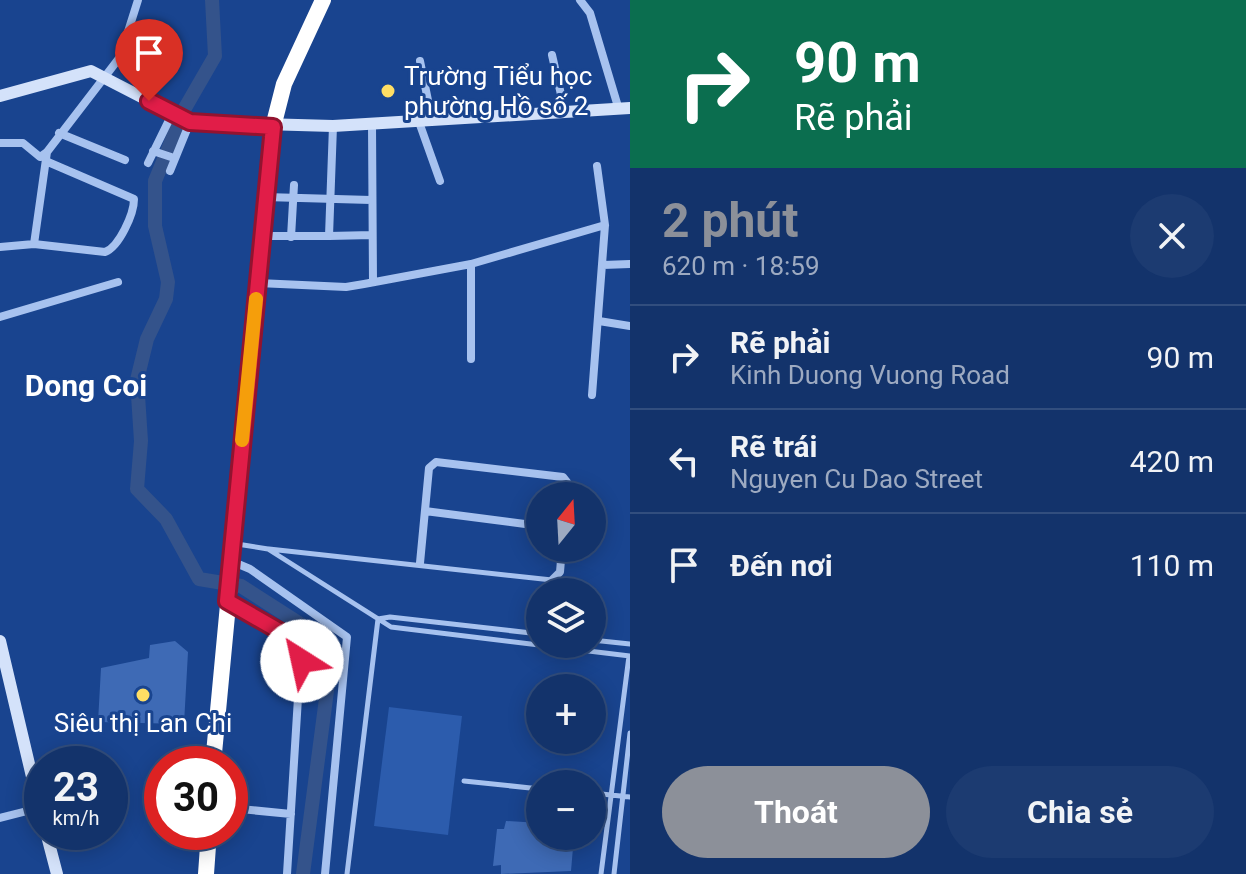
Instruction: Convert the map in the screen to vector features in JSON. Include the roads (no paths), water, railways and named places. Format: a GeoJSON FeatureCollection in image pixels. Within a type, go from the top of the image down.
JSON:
{"type":"FeatureCollection","features":[{"type":"Feature","properties":{"kind":"highway"},"geometry":{"type":"LineString","coordinates":[[215,746],[273,127],[284,84],[323,0]]}},
{"type":"Feature","properties":{"kind":"highway"},"geometry":{"type":"LineString","coordinates":[[206,874],[208,850]]}},
{"type":"Feature","properties":{"kind":"street"},"geometry":{"type":"LineString","coordinates":[[34,244],[48,157],[59,133],[92,97],[120,57],[138,0]]}},
{"type":"Feature","properties":{"kind":"street"},"geometry":{"type":"LineString","coordinates":[[0,96],[77,72],[91,71],[190,122],[273,127],[372,125],[625,109],[583,4],[595,0]]}},
{"type":"Feature","properties":{"kind":"street"},"geometry":{"type":"LineString","coordinates":[[552,55],[565,112]]}},
{"type":"Feature","properties":{"kind":"street"},"geometry":{"type":"LineString","coordinates":[[420,61],[426,121],[440,181]]}},
{"type":"Feature","properties":{"kind":"street"},"geometry":{"type":"LineString","coordinates":[[148,163],[172,114]]}},
{"type":"Feature","properties":{"kind":"street"},"geometry":{"type":"LineString","coordinates":[[170,171],[190,122]]}},
{"type":"Feature","properties":{"kind":"street"},"geometry":{"type":"LineString","coordinates":[[372,125],[373,282]]}},
{"type":"Feature","properties":{"kind":"street"},"geometry":{"type":"LineString","coordinates":[[329,236],[333,126]]}},
{"type":"Feature","properties":{"kind":"street"},"geometry":{"type":"LineString","coordinates":[[59,133],[125,160]]}},
{"type":"Feature","properties":{"kind":"street"},"geometry":{"type":"LineString","coordinates":[[0,143],[23,143],[40,157],[48,157],[130,196],[135,204],[110,251],[34,244],[0,247]]}},
{"type":"Feature","properties":{"kind":"street"},"geometry":{"type":"LineString","coordinates":[[153,151],[174,158]]}},
{"type":"Feature","properties":{"kind":"street"},"geometry":{"type":"LineString","coordinates":[[592,395],[605,225],[597,166]]}},
{"type":"Feature","properties":{"kind":"street"},"geometry":{"type":"LineString","coordinates":[[291,237],[294,185]]}},
{"type":"Feature","properties":{"kind":"street"},"geometry":{"type":"LineString","coordinates":[[265,197],[371,200]]}},
{"type":"Feature","properties":{"kind":"street"},"geometry":{"type":"LineString","coordinates":[[257,283],[346,287],[471,264],[605,225]]}},
{"type":"Feature","properties":{"kind":"street"},"geometry":{"type":"LineString","coordinates":[[261,236],[372,235]]}},
{"type":"Feature","properties":{"kind":"street"},"geometry":{"type":"LineString","coordinates":[[471,264],[471,359]]}},
{"type":"Feature","properties":{"kind":"street"},"geometry":{"type":"LineString","coordinates":[[603,265],[630,264]]}},
{"type":"Feature","properties":{"kind":"street"},"geometry":{"type":"LineString","coordinates":[[0,317],[118,282]]}},
{"type":"Feature","properties":{"kind":"street"},"geometry":{"type":"LineString","coordinates":[[599,321],[630,326]]}},
{"type":"Feature","properties":{"kind":"street"},"geometry":{"type":"LineString","coordinates":[[420,563],[429,468],[436,462],[563,477],[567,482]]}},
{"type":"Feature","properties":{"kind":"street"},"geometry":{"type":"LineString","coordinates":[[425,511],[526,524]]}},
{"type":"Feature","properties":{"kind":"street"},"geometry":{"type":"LineString","coordinates":[[231,557],[347,637],[325,874]]}},
{"type":"Feature","properties":{"kind":"street"},"geometry":{"type":"LineString","coordinates":[[227,600],[288,635],[301,650],[287,874]]}},
{"type":"Feature","properties":{"kind":"street"},"geometry":{"type":"LineString","coordinates":[[0,641],[3,667],[24,750]]}},
{"type":"Feature","properties":{"kind":"street"},"geometry":{"type":"LineString","coordinates":[[248,810],[291,814]]}},
{"type":"Feature","properties":{"kind":"street"},"geometry":{"type":"LineString","coordinates":[[0,818],[24,815]]}},
{"type":"Feature","properties":{"kind":"street"},"geometry":{"type":"LineString","coordinates":[[51,850],[57,874]]}},
{"type":"Feature","properties":{"kind":"lane"},"geometry":{"type":"LineString","coordinates":[[231,557],[268,549],[420,563],[536,578]]}},
{"type":"Feature","properties":{"kind":"lane"},"geometry":{"type":"LineString","coordinates":[[268,549],[391,627],[630,656],[601,874]]}},
{"type":"Feature","properties":{"kind":"lane"},"geometry":{"type":"LineString","coordinates":[[378,619],[390,617],[526,632]]}},
{"type":"Feature","properties":{"kind":"lane"},"geometry":{"type":"LineString","coordinates":[[347,874],[378,619]]}},
{"type":"Feature","properties":{"kind":"lane"},"geometry":{"type":"LineString","coordinates":[[606,641],[630,644]]}},
{"type":"Feature","properties":{"kind":"lane"},"geometry":{"type":"LineString","coordinates":[[614,874],[626,796],[630,733]]}},
{"type":"Feature","properties":{"kind":"lane"},"geometry":{"type":"LineString","coordinates":[[464,781],[526,788]]}},
{"type":"Feature","properties":{"kind":"lane"},"geometry":{"type":"LineString","coordinates":[[606,795],[626,796]]}},
{"type":"Feature","properties":{"kind":"waterway"},"geometry":{"type":"LineString","coordinates":[[212,0],[215,56],[185,108],[155,181],[155,226],[168,282],[166,299],[147,339],[137,380],[141,441],[137,489],[166,519],[199,579],[241,586],[333,645],[303,874]]}},
{"type":"Feature","properties":{"kind":"place","name":"Trường Tiểu học phường Hồ số 2"},"geometry":{"type":"Point","coordinates":[388,91]}},
{"type":"Feature","properties":{"kind":"place","name":"Siêu thị Lan Chi"},"geometry":{"type":"Point","coordinates":[143,695]}},
{"type":"Feature","properties":{"kind":"district","name":"Dong Coi"},"geometry":{"type":"Point","coordinates":[86,385]}}]}
